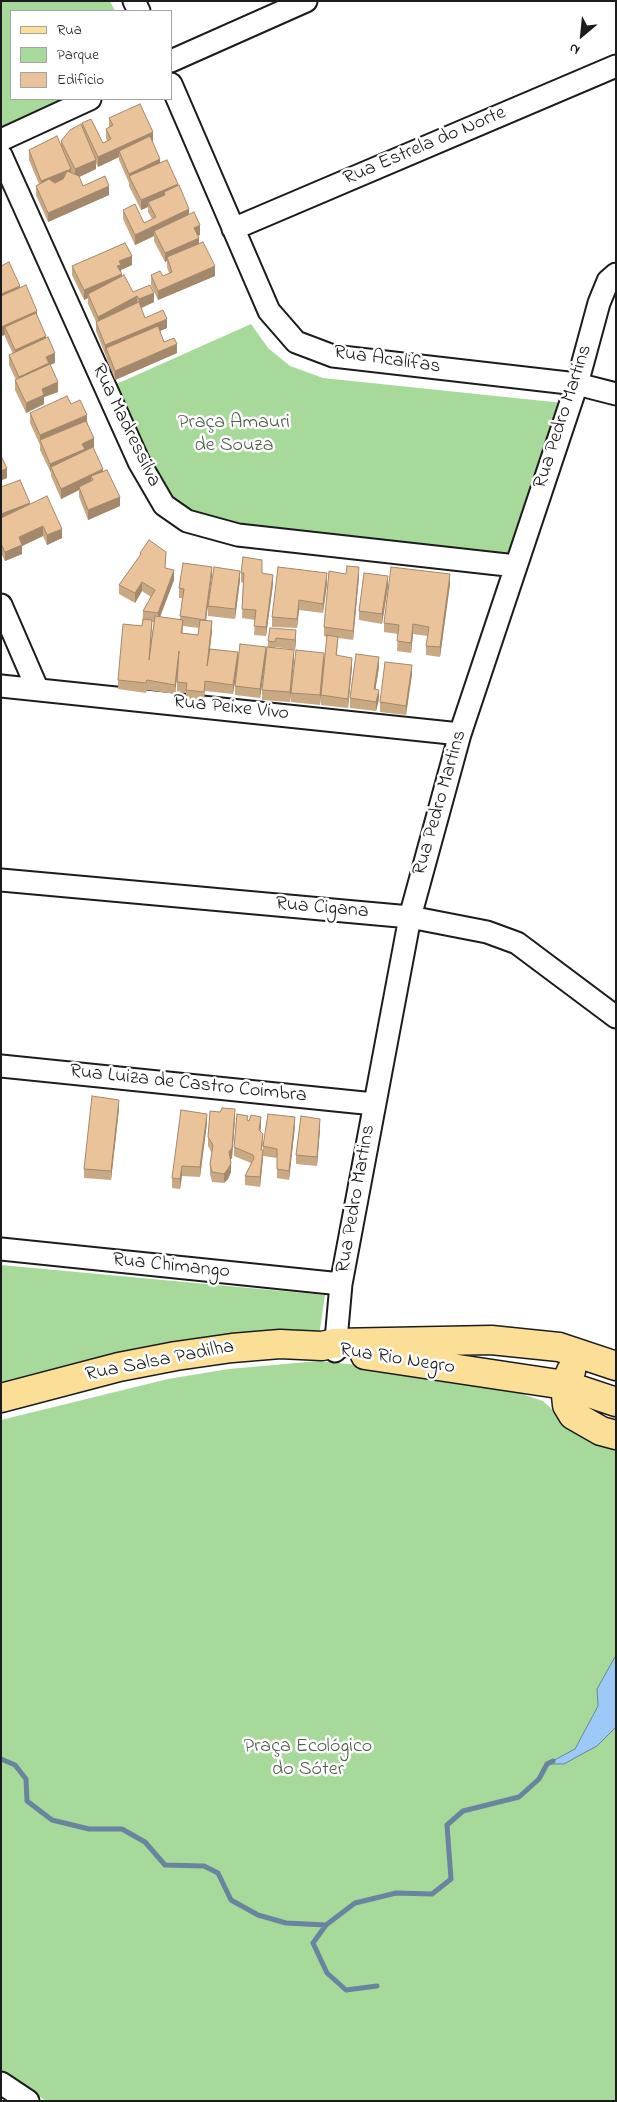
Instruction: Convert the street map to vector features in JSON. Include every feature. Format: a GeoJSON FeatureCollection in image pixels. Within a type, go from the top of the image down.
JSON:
{"type":"FeatureCollection","features":[{"type":"Feature","properties":{"kind":"main road","name":"Rua Rio Negro"},"geometry":{"type":"LineString","coordinates":[[331,1347],[491,1340],[558,1347],[616,1366]]}},
{"type":"Feature","properties":{"kind":"main road","name":"Rua Salsa Padilha"},"geometry":{"type":"LineString","coordinates":[[1,1398],[119,1367],[176,1356],[261,1346],[331,1347]]}},
{"type":"Feature","properties":{"kind":"main road","name":"Rua Rio Negro"},"geometry":{"type":"LineString","coordinates":[[331,1347],[565,1385],[616,1402]]}},
{"type":"Feature","properties":{"kind":"main road"},"geometry":{"type":"LineString","coordinates":[[616,1372],[588,1365],[578,1367],[571,1371],[565,1385],[567,1405],[573,1415],[601,1431],[616,1435]]}},
{"type":"Feature","properties":{"kind":"street"},"geometry":{"type":"LineString","coordinates":[[172,62],[306,1]]}},
{"type":"Feature","properties":{"kind":"street","name":"Rua Estrela do Norte"},"geometry":{"type":"LineString","coordinates":[[234,229],[616,66]]}},
{"type":"Feature","properties":{"kind":"street","name":"Rua Acalifas"},"geometry":{"type":"LineString","coordinates":[[172,86],[269,311],[296,342],[334,356],[577,384],[616,394]]}},
{"type":"Feature","properties":{"kind":"street"},"geometry":{"type":"LineString","coordinates":[[1,140],[88,100]]}},
{"type":"Feature","properties":{"kind":"street","name":"Rua Madressilva"},"geometry":{"type":"LineString","coordinates":[[1,155],[139,462],[164,504],[188,521],[238,536],[516,566]]}},
{"type":"Feature","properties":{"kind":"street","name":"Rua Pedro Martins"},"geometry":{"type":"LineString","coordinates":[[331,1347],[374,1104],[410,917],[460,734],[577,384],[598,303],[608,281],[616,274]]}},
{"type":"Feature","properties":{"kind":"street"},"geometry":{"type":"LineString","coordinates":[[1,605],[37,688]]}},
{"type":"Feature","properties":{"kind":"street","name":"Rua Peixe Vivo"},"geometry":{"type":"LineString","coordinates":[[1,686],[37,688],[460,734]]}},
{"type":"Feature","properties":{"kind":"street","name":"Rua Cigana"},"geometry":{"type":"LineString","coordinates":[[1,880],[410,917],[487,932],[517,943],[616,1017]]}},
{"type":"Feature","properties":{"kind":"street","name":"Rua Luiza de Castro Coimbra"},"geometry":{"type":"LineString","coordinates":[[1,1066],[374,1104]]}},
{"type":"Feature","properties":{"kind":"street","name":"Rua Chimango"},"geometry":{"type":"LineString","coordinates":[[1,1250],[341,1284]]}},
{"type":"Feature","properties":{"kind":"street"},"geometry":{"type":"LineString","coordinates":[[1,2083],[28,2101]]}},
{"type":"Feature","properties":{"kind":"green space"},"geometry":{"type":"Polygon","coordinates":[[[1,1],[110,1],[114,10],[10,10],[10,100],[71,100],[1,133],[1,1]]]}},
{"type":"Feature","properties":{"kind":"green space","name":"Praça Amauri de Souza"},"geometry":{"type":"Polygon","coordinates":[[[251,324],[268,348],[290,366],[323,378],[563,403],[509,559],[242,529],[191,515],[170,500],[112,386],[251,324]]]}},
{"type":"Feature","properties":{"kind":"green space"},"geometry":{"type":"Polygon","coordinates":[[[1,1265],[325,1295],[319,1336],[1,1390],[1,1265]]]}},
{"type":"Feature","properties":{"kind":"green space","name":"Praça Ecológico do Sóter"},"geometry":{"type":"Polygon","coordinates":[[[319,1361],[396,1369],[516,1392],[543,1401],[565,1425],[603,1446],[616,1449],[616,2101],[46,2101],[1,2070],[1,1420],[168,1379],[229,1369],[319,1361]]]}},
{"type":"Feature","properties":{"kind":"water"},"geometry":{"type":"Polygon","coordinates":[[[616,1655],[616,1727],[597,1746],[564,1764],[547,1764],[575,1749],[598,1706],[597,1689],[616,1655]]]}},
{"type":"Feature","properties":{"kind":"building"},"geometry":{"type":"Polygon","coordinates":[[[140,104],[153,132],[98,157],[82,123],[91,119],[103,143],[111,139],[106,129],[113,125],[109,118],[140,104]]]}},
{"type":"Feature","properties":{"kind":"building"},"geometry":{"type":"Polygon","coordinates":[[[81,124],[96,160],[75,169],[61,141],[70,130],[81,124]]]}},
{"type":"Feature","properties":{"kind":"building"},"geometry":{"type":"Polygon","coordinates":[[[57,136],[71,169],[41,181],[29,150],[57,136]]]}},
{"type":"Feature","properties":{"kind":"building"},"geometry":{"type":"Polygon","coordinates":[[[150,136],[160,159],[129,174],[119,151],[150,136]]]}},
{"type":"Feature","properties":{"kind":"building"},"geometry":{"type":"Polygon","coordinates":[[[167,160],[178,184],[141,200],[129,176],[167,160]]]}},
{"type":"Feature","properties":{"kind":"building"},"geometry":{"type":"Polygon","coordinates":[[[67,171],[79,176],[83,186],[105,176],[109,186],[48,213],[36,186],[49,179],[55,183],[63,179],[67,171]]]}},
{"type":"Feature","properties":{"kind":"building"},"geometry":{"type":"Polygon","coordinates":[[[179,185],[189,209],[135,235],[123,210],[135,204],[144,223],[156,217],[148,202],[165,195],[164,192],[179,185]]]}},
{"type":"Feature","properties":{"kind":"building"},"geometry":{"type":"Polygon","coordinates":[[[194,212],[200,225],[194,228],[199,238],[165,253],[154,231],[194,212]]]}},
{"type":"Feature","properties":{"kind":"building"},"geometry":{"type":"Polygon","coordinates":[[[203,242],[215,266],[158,291],[151,275],[160,271],[163,276],[172,272],[167,257],[203,242]]]}},
{"type":"Feature","properties":{"kind":"building"},"geometry":{"type":"Polygon","coordinates":[[[125,243],[132,256],[119,261],[121,265],[117,266],[122,274],[84,290],[72,266],[125,243]]]}},
{"type":"Feature","properties":{"kind":"building"},"geometry":{"type":"Polygon","coordinates":[[[9,262],[20,286],[1,294],[1,266],[9,262]]]}},
{"type":"Feature","properties":{"kind":"building"},"geometry":{"type":"Polygon","coordinates":[[[124,275],[133,292],[150,285],[154,293],[139,299],[137,296],[98,317],[88,294],[124,275]]]}},
{"type":"Feature","properties":{"kind":"building"},"geometry":{"type":"Polygon","coordinates":[[[26,285],[37,311],[1,327],[1,296],[26,285]]]}},
{"type":"Feature","properties":{"kind":"building"},"geometry":{"type":"Polygon","coordinates":[[[139,302],[145,318],[163,310],[167,319],[105,345],[96,322],[139,302]]]}},
{"type":"Feature","properties":{"kind":"building"},"geometry":{"type":"Polygon","coordinates":[[[36,313],[46,336],[15,350],[5,327],[36,313]]]}},
{"type":"Feature","properties":{"kind":"building"},"geometry":{"type":"Polygon","coordinates":[[[158,326],[164,342],[174,338],[177,344],[115,371],[106,348],[158,326]]]}},
{"type":"Feature","properties":{"kind":"building"},"geometry":{"type":"Polygon","coordinates":[[[48,337],[55,353],[46,357],[49,363],[19,377],[9,355],[48,337]]]}},
{"type":"Feature","properties":{"kind":"building"},"geometry":{"type":"Polygon","coordinates":[[[50,364],[58,382],[42,389],[44,395],[26,403],[15,380],[50,364]]]}},
{"type":"Feature","properties":{"kind":"building"},"geometry":{"type":"Polygon","coordinates":[[[67,396],[71,404],[80,400],[87,415],[40,435],[30,413],[67,396]]]}},
{"type":"Feature","properties":{"kind":"building"},"geometry":{"type":"Polygon","coordinates":[[[86,421],[94,438],[82,444],[85,449],[50,464],[40,440],[86,421]]]}},
{"type":"Feature","properties":{"kind":"building"},"geometry":{"type":"Polygon","coordinates":[[[93,447],[103,469],[61,489],[51,467],[93,447]]]}},
{"type":"Feature","properties":{"kind":"building"},"geometry":{"type":"Polygon","coordinates":[[[1,456],[7,468],[1,471],[1,456]]]}},
{"type":"Feature","properties":{"kind":"building"},"geometry":{"type":"Polygon","coordinates":[[[107,470],[120,497],[88,510],[79,487],[93,480],[91,476],[107,470]]]}},
{"type":"Feature","properties":{"kind":"building"},"geometry":{"type":"Polygon","coordinates":[[[20,480],[30,503],[1,514],[1,487],[20,480]]]}},
{"type":"Feature","properties":{"kind":"building"},"geometry":{"type":"Polygon","coordinates":[[[47,496],[62,529],[47,535],[43,526],[19,537],[22,545],[5,552],[1,544],[1,518],[47,496]]]}},
{"type":"Feature","properties":{"kind":"building"},"geometry":{"type":"Polygon","coordinates":[[[149,540],[166,552],[165,568],[174,570],[158,613],[143,611],[155,590],[142,582],[135,593],[119,585],[149,540]]]}},
{"type":"Feature","properties":{"kind":"building"},"geometry":{"type":"Polygon","coordinates":[[[243,557],[262,560],[262,573],[273,575],[266,627],[254,626],[256,610],[242,609],[244,573],[241,573],[243,557]]]}},
{"type":"Feature","properties":{"kind":"building"},"geometry":{"type":"Polygon","coordinates":[[[183,563],[212,567],[205,620],[180,616],[184,589],[179,588],[183,563]]]}},
{"type":"Feature","properties":{"kind":"building"},"geometry":{"type":"Polygon","coordinates":[[[347,566],[359,567],[353,631],[324,627],[329,571],[346,574],[347,566]]]}},
{"type":"Feature","properties":{"kind":"building"},"geometry":{"type":"Polygon","coordinates":[[[214,567],[240,571],[235,609],[208,606],[214,567]]]}},
{"type":"Feature","properties":{"kind":"building"},"geometry":{"type":"Polygon","coordinates":[[[278,567],[327,573],[323,604],[299,600],[297,619],[272,617],[278,567]]]}},
{"type":"Feature","properties":{"kind":"building"},"geometry":{"type":"Polygon","coordinates":[[[391,567],[450,574],[440,647],[426,646],[429,627],[413,624],[411,643],[397,641],[399,625],[384,623],[391,567]]]}},
{"type":"Feature","properties":{"kind":"building"},"geometry":{"type":"Polygon","coordinates":[[[364,573],[388,576],[382,614],[359,611],[364,573]]]}},
{"type":"Feature","properties":{"kind":"building"},"geometry":{"type":"Polygon","coordinates":[[[155,616],[183,620],[181,633],[198,635],[200,620],[212,621],[207,666],[210,649],[238,652],[233,685],[205,681],[204,692],[186,690],[187,683],[177,682],[179,651],[175,685],[147,680],[146,683],[118,680],[123,624],[142,626],[143,619],[152,620],[149,660],[155,616]]]}},
{"type":"Feature","properties":{"kind":"building"},"geometry":{"type":"Polygon","coordinates":[[[270,628],[296,630],[295,640],[276,638],[275,642],[268,641],[270,628]]]}},
{"type":"Feature","properties":{"kind":"building"},"geometry":{"type":"Polygon","coordinates":[[[327,635],[338,637],[336,655],[352,658],[348,699],[321,695],[327,635]]]}},
{"type":"Feature","properties":{"kind":"building"},"geometry":{"type":"Polygon","coordinates":[[[240,644],[266,647],[260,689],[235,686],[240,644]]]}},
{"type":"Feature","properties":{"kind":"building"},"geometry":{"type":"Polygon","coordinates":[[[267,647],[294,650],[290,692],[262,690],[267,647]]]}},
{"type":"Feature","properties":{"kind":"building"},"geometry":{"type":"Polygon","coordinates":[[[296,650],[324,653],[320,695],[291,693],[296,650]]]}},
{"type":"Feature","properties":{"kind":"building"},"geometry":{"type":"Polygon","coordinates":[[[356,654],[379,657],[374,689],[379,690],[376,702],[350,698],[356,654]]]}},
{"type":"Feature","properties":{"kind":"building"},"geometry":{"type":"Polygon","coordinates":[[[385,662],[412,665],[406,706],[380,702],[385,662]]]}},
{"type":"Feature","properties":{"kind":"building"},"geometry":{"type":"Polygon","coordinates":[[[92,1096],[119,1100],[111,1171],[84,1169],[92,1096]]]}},
{"type":"Feature","properties":{"kind":"building"},"geometry":{"type":"Polygon","coordinates":[[[222,1108],[235,1109],[232,1148],[229,1152],[231,1163],[224,1174],[212,1172],[210,1164],[213,1145],[208,1137],[210,1111],[220,1112],[222,1108]]]}},
{"type":"Feature","properties":{"kind":"building"},"geometry":{"type":"Polygon","coordinates":[[[181,1110],[207,1114],[200,1167],[182,1166],[180,1179],[172,1178],[181,1110]]]}},
{"type":"Feature","properties":{"kind":"building"},"geometry":{"type":"Polygon","coordinates":[[[237,1114],[248,1116],[247,1120],[249,1121],[251,1115],[261,1117],[259,1130],[263,1134],[261,1150],[263,1150],[260,1177],[245,1176],[254,1158],[253,1155],[234,1147],[237,1114]]]}},
{"type":"Feature","properties":{"kind":"building"},"geometry":{"type":"Polygon","coordinates":[[[268,1114],[295,1117],[289,1171],[277,1169],[277,1149],[263,1146],[268,1114]]]}},
{"type":"Feature","properties":{"kind":"building"},"geometry":{"type":"Polygon","coordinates":[[[301,1116],[320,1119],[317,1157],[296,1155],[301,1116]]]}},
{"type":"Feature","properties":{"kind":"waterway"},"geometry":{"type":"LineString","coordinates":[[1,1759],[15,1765],[26,1779],[27,1801],[52,1820],[89,1829],[122,1829],[145,1842],[165,1865],[204,1866],[218,1873],[231,1900],[258,1915],[286,1923],[326,1925]]}},
{"type":"Feature","properties":{"kind":"waterway"},"geometry":{"type":"LineString","coordinates":[[377,1986],[346,1990],[327,1973],[313,1943],[326,1925],[355,1903],[396,1893],[432,1894],[451,1879],[447,1825],[463,1811],[519,1797],[539,1779],[547,1764],[553,1761]]}}]}
